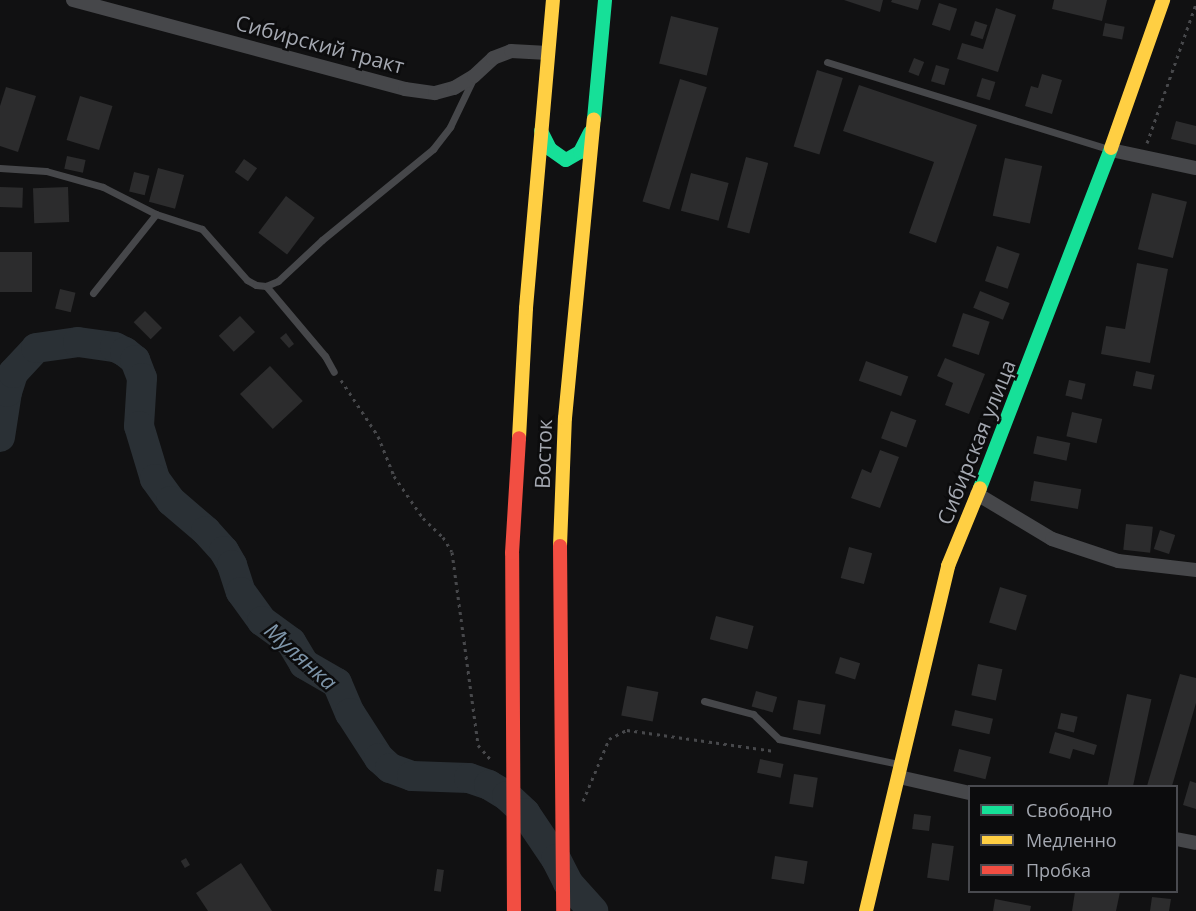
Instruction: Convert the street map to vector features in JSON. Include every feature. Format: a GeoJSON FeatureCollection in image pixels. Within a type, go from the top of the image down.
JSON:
{"type":"FeatureCollection","features":[{"type":"Feature","properties":{"kind":"main road","name":"Восток"},"geometry":{"type":"LineString","coordinates":[[514,911],[512,553],[515,479],[526,308],[554,0]]}},
{"type":"Feature","properties":{"kind":"main road","name":"Восток"},"geometry":{"type":"LineString","coordinates":[[563,911],[560,558],[565,418],[605,0]]}},
{"type":"Feature","properties":{"kind":"main road","name":"Сибирская улица"},"geometry":{"type":"LineString","coordinates":[[866,911],[948,566],[1111,150],[1163,0]]}},
{"type":"Feature","properties":{"kind":"main road"},"geometry":{"type":"LineString","coordinates":[[541,131],[554,155],[566,160],[580,152],[592,128]]}},
{"type":"Feature","properties":{"kind":"street","name":"Сибирский тракт"},"geometry":{"type":"LineString","coordinates":[[73,0],[418,91],[435,93],[454,88],[474,76],[493,58],[511,51],[548,53]]}},
{"type":"Feature","properties":{"kind":"street"},"geometry":{"type":"LineString","coordinates":[[1111,150],[1196,168]]}},
{"type":"Feature","properties":{"kind":"street"},"geometry":{"type":"LineString","coordinates":[[977,494],[1052,539],[1118,561],[1196,570]]}},
{"type":"Feature","properties":{"kind":"street"},"geometry":{"type":"LineString","coordinates":[[900,771],[968,793]]}},
{"type":"Feature","properties":{"kind":"street"},"geometry":{"type":"LineString","coordinates":[[1178,839],[1196,843]]}},
{"type":"Feature","properties":{"kind":"lane"},"geometry":{"type":"LineString","coordinates":[[827,62],[1111,150]]}},
{"type":"Feature","properties":{"kind":"lane"},"geometry":{"type":"LineString","coordinates":[[0,168],[46,171],[103,187],[156,214],[202,229],[247,280],[256,285],[266,286],[278,281],[322,240],[433,149],[450,127],[474,76]]}},
{"type":"Feature","properties":{"kind":"lane"},"geometry":{"type":"LineString","coordinates":[[93,294],[156,214]]}},
{"type":"Feature","properties":{"kind":"lane"},"geometry":{"type":"LineString","coordinates":[[266,286],[325,356],[334,372]]}},
{"type":"Feature","properties":{"kind":"lane"},"geometry":{"type":"LineString","coordinates":[[704,701],[753,714],[779,739],[900,771]]}},
{"type":"Feature","properties":{"kind":"path"},"geometry":{"type":"LineString","coordinates":[[1143,156],[1196,4]]}},
{"type":"Feature","properties":{"kind":"building"},"geometry":{"type":"Polygon","coordinates":[[[844,0],[883,0],[880,12],[844,0]]]}},
{"type":"Feature","properties":{"kind":"building"},"geometry":{"type":"Polygon","coordinates":[[[892,0],[921,0],[918,10],[891,2],[892,0]]]}},
{"type":"Feature","properties":{"kind":"building"},"geometry":{"type":"Polygon","coordinates":[[[1054,0],[1107,0],[1102,21],[1052,9],[1054,0]]]}},
{"type":"Feature","properties":{"kind":"building"},"geometry":{"type":"Polygon","coordinates":[[[939,3],[957,9],[950,31],[932,25],[939,3]]]}},
{"type":"Feature","properties":{"kind":"building"},"geometry":{"type":"Polygon","coordinates":[[[996,8],[1016,15],[998,72],[957,59],[962,43],[983,49],[996,8]]]}},
{"type":"Feature","properties":{"kind":"building"},"geometry":{"type":"Polygon","coordinates":[[[671,16],[719,28],[707,75],[659,64],[671,16]]]}},
{"type":"Feature","properties":{"kind":"building"},"geometry":{"type":"Polygon","coordinates":[[[975,21],[987,25],[983,39],[970,35],[975,21]]]}},
{"type":"Feature","properties":{"kind":"building"},"geometry":{"type":"Polygon","coordinates":[[[1105,23],[1125,27],[1122,40],[1103,36],[1105,23]]]}},
{"type":"Feature","properties":{"kind":"building"},"geometry":{"type":"Polygon","coordinates":[[[914,58],[924,62],[919,76],[908,72],[914,58]]]}},
{"type":"Feature","properties":{"kind":"building"},"geometry":{"type":"Polygon","coordinates":[[[936,65],[949,69],[944,85],[931,81],[936,65]]]}},
{"type":"Feature","properties":{"kind":"building"},"geometry":{"type":"Polygon","coordinates":[[[817,70],[843,78],[819,154],[794,147],[817,70]]]}},
{"type":"Feature","properties":{"kind":"building"},"geometry":{"type":"Polygon","coordinates":[[[1042,74],[1062,80],[1052,114],[1025,106],[1031,86],[1038,88],[1042,74]]]}},
{"type":"Feature","properties":{"kind":"building"},"geometry":{"type":"Polygon","coordinates":[[[982,78],[995,82],[990,100],[976,96],[982,78]]]}},
{"type":"Feature","properties":{"kind":"building"},"geometry":{"type":"Polygon","coordinates":[[[680,79],[707,87],[669,210],[643,201],[680,79]]]}},
{"type":"Feature","properties":{"kind":"building"},"geometry":{"type":"Polygon","coordinates":[[[859,85],[977,125],[936,243],[909,233],[934,162],[843,131],[859,85]]]}},
{"type":"Feature","properties":{"kind":"building"},"geometry":{"type":"Polygon","coordinates":[[[6,87],[36,96],[18,152],[0,146],[0,106],[6,87]]]}},
{"type":"Feature","properties":{"kind":"building"},"geometry":{"type":"Polygon","coordinates":[[[80,96],[113,106],[99,150],[67,140],[80,96]]]}},
{"type":"Feature","properties":{"kind":"building"},"geometry":{"type":"Polygon","coordinates":[[[1176,121],[1196,126],[1196,145],[1171,139],[1176,121]]]}},
{"type":"Feature","properties":{"kind":"building"},"geometry":{"type":"Polygon","coordinates":[[[67,156],[86,160],[83,173],[64,169],[67,156]]]}},
{"type":"Feature","properties":{"kind":"building"},"geometry":{"type":"Polygon","coordinates":[[[746,157],[768,163],[749,233],[727,228],[746,157]]]}},
{"type":"Feature","properties":{"kind":"building"},"geometry":{"type":"Polygon","coordinates":[[[1005,158],[1042,166],[1030,224],[993,216],[1005,158]]]}},
{"type":"Feature","properties":{"kind":"building"},"geometry":{"type":"Polygon","coordinates":[[[244,159],[257,168],[248,181],[235,172],[244,159]]]}},
{"type":"Feature","properties":{"kind":"building"},"geometry":{"type":"Polygon","coordinates":[[[158,168],[184,175],[175,209],[149,202],[158,168]]]}},
{"type":"Feature","properties":{"kind":"building"},"geometry":{"type":"Polygon","coordinates":[[[134,172],[150,176],[145,195],[129,191],[134,172]]]}},
{"type":"Feature","properties":{"kind":"building"},"geometry":{"type":"Polygon","coordinates":[[[691,173],[729,183],[719,221],[681,211],[691,173]]]}},
{"type":"Feature","properties":{"kind":"building"},"geometry":{"type":"Polygon","coordinates":[[[0,187],[23,188],[22,208],[0,207],[0,187]]]}},
{"type":"Feature","properties":{"kind":"building"},"geometry":{"type":"Polygon","coordinates":[[[68,187],[69,222],[34,223],[33,188],[68,187]]]}},
{"type":"Feature","properties":{"kind":"building"},"geometry":{"type":"Polygon","coordinates":[[[1152,193],[1187,202],[1173,258],[1138,249],[1152,193]]]}},
{"type":"Feature","properties":{"kind":"building"},"geometry":{"type":"Polygon","coordinates":[[[286,196],[315,218],[287,254],[258,233],[286,196]]]}},
{"type":"Feature","properties":{"kind":"building"},"geometry":{"type":"Polygon","coordinates":[[[997,246],[1020,254],[1008,289],[985,281],[997,246]]]}},
{"type":"Feature","properties":{"kind":"building"},"geometry":{"type":"Polygon","coordinates":[[[0,252],[32,252],[32,292],[0,292],[0,252]]]}},
{"type":"Feature","properties":{"kind":"building"},"geometry":{"type":"Polygon","coordinates":[[[1137,263],[1168,269],[1150,363],[1101,354],[1106,326],[1125,329],[1137,263]]]}},
{"type":"Feature","properties":{"kind":"building"},"geometry":{"type":"Polygon","coordinates":[[[60,289],[76,293],[71,312],[55,308],[60,289]]]}},
{"type":"Feature","properties":{"kind":"building"},"geometry":{"type":"Polygon","coordinates":[[[980,291],[1010,303],[1003,320],[973,308],[980,291]]]}},
{"type":"Feature","properties":{"kind":"building"},"geometry":{"type":"Polygon","coordinates":[[[145,311],[162,328],[151,339],[134,322],[145,311]]]}},
{"type":"Feature","properties":{"kind":"building"},"geometry":{"type":"Polygon","coordinates":[[[963,313],[990,322],[979,355],[952,346],[963,313]]]}},
{"type":"Feature","properties":{"kind":"building"},"geometry":{"type":"Polygon","coordinates":[[[240,316],[255,332],[234,352],[219,336],[240,316]]]}},
{"type":"Feature","properties":{"kind":"building"},"geometry":{"type":"Polygon","coordinates":[[[286,333],[294,344],[289,348],[280,338],[286,333]]]}},
{"type":"Feature","properties":{"kind":"building"},"geometry":{"type":"Polygon","coordinates":[[[945,358],[985,374],[969,414],[945,405],[953,383],[937,376],[945,358]]]}},
{"type":"Feature","properties":{"kind":"building"},"geometry":{"type":"Polygon","coordinates":[[[866,361],[908,376],[901,396],[859,381],[866,361]]]}},
{"type":"Feature","properties":{"kind":"building"},"geometry":{"type":"Polygon","coordinates":[[[270,366],[303,401],[273,429],[240,394],[270,366]]]}},
{"type":"Feature","properties":{"kind":"building"},"geometry":{"type":"Polygon","coordinates":[[[1136,371],[1155,375],[1151,390],[1133,386],[1136,371]]]}},
{"type":"Feature","properties":{"kind":"building"},"geometry":{"type":"Polygon","coordinates":[[[1069,380],[1086,384],[1082,399],[1065,396],[1069,380]]]}},
{"type":"Feature","properties":{"kind":"building"},"geometry":{"type":"Polygon","coordinates":[[[891,411],[916,420],[906,447],[881,438],[891,411]]]}},
{"type":"Feature","properties":{"kind":"building"},"geometry":{"type":"Polygon","coordinates":[[[1072,412],[1102,419],[1097,443],[1066,436],[1072,412]]]}},
{"type":"Feature","properties":{"kind":"building"},"geometry":{"type":"Polygon","coordinates":[[[1037,436],[1070,443],[1067,461],[1033,454],[1037,436]]]}},
{"type":"Feature","properties":{"kind":"building"},"geometry":{"type":"Polygon","coordinates":[[[880,450],[899,457],[880,508],[851,498],[862,469],[871,473],[880,450]]]}},
{"type":"Feature","properties":{"kind":"building"},"geometry":{"type":"Polygon","coordinates":[[[1034,481],[1081,489],[1078,509],[1031,501],[1034,481]]]}},
{"type":"Feature","properties":{"kind":"building"},"geometry":{"type":"Polygon","coordinates":[[[1126,524],[1153,527],[1150,553],[1123,550],[1126,524]]]}},
{"type":"Feature","properties":{"kind":"building"},"geometry":{"type":"Polygon","coordinates":[[[1160,530],[1175,535],[1169,554],[1154,549],[1160,530]]]}},
{"type":"Feature","properties":{"kind":"building"},"geometry":{"type":"Polygon","coordinates":[[[849,547],[872,553],[864,584],[841,578],[849,547]]]}},
{"type":"Feature","properties":{"kind":"building"},"geometry":{"type":"Polygon","coordinates":[[[1000,587],[1027,595],[1016,631],[989,622],[1000,587]]]}},
{"type":"Feature","properties":{"kind":"building"},"geometry":{"type":"Polygon","coordinates":[[[716,616],[754,626],[747,649],[710,639],[716,616]]]}},
{"type":"Feature","properties":{"kind":"building"},"geometry":{"type":"Polygon","coordinates":[[[840,657],[860,663],[855,679],[835,673],[840,657]]]}},
{"type":"Feature","properties":{"kind":"building"},"geometry":{"type":"Polygon","coordinates":[[[978,664],[1002,669],[996,700],[971,695],[978,664]]]}},
{"type":"Feature","properties":{"kind":"building"},"geometry":{"type":"Polygon","coordinates":[[[1180,674],[1196,678],[1196,703],[1172,785],[1147,785],[1180,674]]]}},
{"type":"Feature","properties":{"kind":"building"},"geometry":{"type":"Polygon","coordinates":[[[627,686],[658,692],[653,722],[621,715],[627,686]]]}},
{"type":"Feature","properties":{"kind":"building"},"geometry":{"type":"Polygon","coordinates":[[[756,691],[777,697],[773,712],[752,706],[756,691]]]}},
{"type":"Feature","properties":{"kind":"building"},"geometry":{"type":"Polygon","coordinates":[[[1127,694],[1151,699],[1133,785],[1108,785],[1127,694]]]}},
{"type":"Feature","properties":{"kind":"building"},"geometry":{"type":"Polygon","coordinates":[[[798,700],[826,705],[820,734],[793,730],[798,700]]]}},
{"type":"Feature","properties":{"kind":"building"},"geometry":{"type":"Polygon","coordinates":[[[955,710],[993,719],[989,734],[951,726],[955,710]]]}},
{"type":"Feature","properties":{"kind":"building"},"geometry":{"type":"Polygon","coordinates":[[[1061,713],[1078,717],[1074,732],[1057,729],[1061,713]]]}},
{"type":"Feature","properties":{"kind":"building"},"geometry":{"type":"Polygon","coordinates":[[[1055,732],[1097,745],[1094,755],[1073,749],[1070,759],[1049,753],[1055,732]]]}},
{"type":"Feature","properties":{"kind":"building"},"geometry":{"type":"Polygon","coordinates":[[[959,749],[991,757],[985,779],[953,771],[959,749]]]}},
{"type":"Feature","properties":{"kind":"building"},"geometry":{"type":"Polygon","coordinates":[[[760,759],[783,764],[781,778],[757,773],[760,759]]]}},
{"type":"Feature","properties":{"kind":"building"},"geometry":{"type":"Polygon","coordinates":[[[794,774],[818,778],[813,807],[789,804],[794,774]]]}},
{"type":"Feature","properties":{"kind":"building"},"geometry":{"type":"Polygon","coordinates":[[[1190,781],[1196,783],[1196,809],[1183,805],[1190,781]]]}},
{"type":"Feature","properties":{"kind":"building"},"geometry":{"type":"Polygon","coordinates":[[[914,814],[931,816],[929,831],[912,829],[914,814]]]}},
{"type":"Feature","properties":{"kind":"building"},"geometry":{"type":"Polygon","coordinates":[[[932,843],[954,846],[949,881],[927,878],[932,843]]]}},
{"type":"Feature","properties":{"kind":"building"},"geometry":{"type":"Polygon","coordinates":[[[775,856],[808,861],[804,884],[771,879],[775,856]]]}},
{"type":"Feature","properties":{"kind":"building"},"geometry":{"type":"Polygon","coordinates":[[[186,858],[190,865],[185,868],[181,861],[186,858]]]}},
{"type":"Feature","properties":{"kind":"building"},"geometry":{"type":"Polygon","coordinates":[[[241,863],[272,911],[208,911],[196,893],[241,863]]]}},
{"type":"Feature","properties":{"kind":"building"},"geometry":{"type":"Polygon","coordinates":[[[437,869],[444,870],[441,892],[434,891],[437,869]]]}},
{"type":"Feature","properties":{"kind":"building"},"geometry":{"type":"Polygon","coordinates":[[[1075,893],[1120,893],[1116,911],[1072,911],[1075,893]]]}},
{"type":"Feature","properties":{"kind":"building"},"geometry":{"type":"Polygon","coordinates":[[[1152,897],[1171,899],[1169,911],[1150,911],[1152,897]]]}},
{"type":"Feature","properties":{"kind":"building"},"geometry":{"type":"Polygon","coordinates":[[[995,899],[1031,906],[1030,911],[993,911],[995,899]]]}},
{"type":"Feature","properties":{"kind":"waterway","name":"Мулянка"},"geometry":{"type":"LineString","coordinates":[[0,437],[7,392],[13,373],[36,348],[78,342],[115,347],[125,352],[135,360],[142,378],[139,426],[155,479],[171,501],[206,531],[224,551],[232,565],[241,592],[262,621],[291,642],[304,664],[337,683],[350,713],[379,758],[390,768],[412,776],[469,778],[489,785],[507,796],[525,813],[556,859],[568,883],[593,911]]}},
{"type":"Feature","properties":{"kind":"traffic: fast"},"geometry":{"type":"LineString","coordinates":[[594,119],[605,0]]}},
{"type":"Feature","properties":{"kind":"traffic: fast"},"geometry":{"type":"LineString","coordinates":[[541,131],[550,149],[566,160],[580,152],[590,132]]}},
{"type":"Feature","properties":{"kind":"traffic: fast"},"geometry":{"type":"LineString","coordinates":[[980,488],[1111,148]]}},
{"type":"Feature","properties":{"kind":"traffic: slow"},"geometry":{"type":"LineString","coordinates":[[519,438],[526,308],[553,0]]}},
{"type":"Feature","properties":{"kind":"traffic: slow"},"geometry":{"type":"LineString","coordinates":[[1111,148],[1163,0]]}},
{"type":"Feature","properties":{"kind":"traffic: slow"},"geometry":{"type":"LineString","coordinates":[[560,546],[565,418],[594,119]]}},
{"type":"Feature","properties":{"kind":"traffic: slow"},"geometry":{"type":"LineString","coordinates":[[866,911],[948,566],[980,488]]}},
{"type":"Feature","properties":{"kind":"traffic: jam"},"geometry":{"type":"LineString","coordinates":[[514,911],[512,553],[519,438]]}},
{"type":"Feature","properties":{"kind":"traffic: jam"},"geometry":{"type":"LineString","coordinates":[[560,546],[563,911]]}}]}
